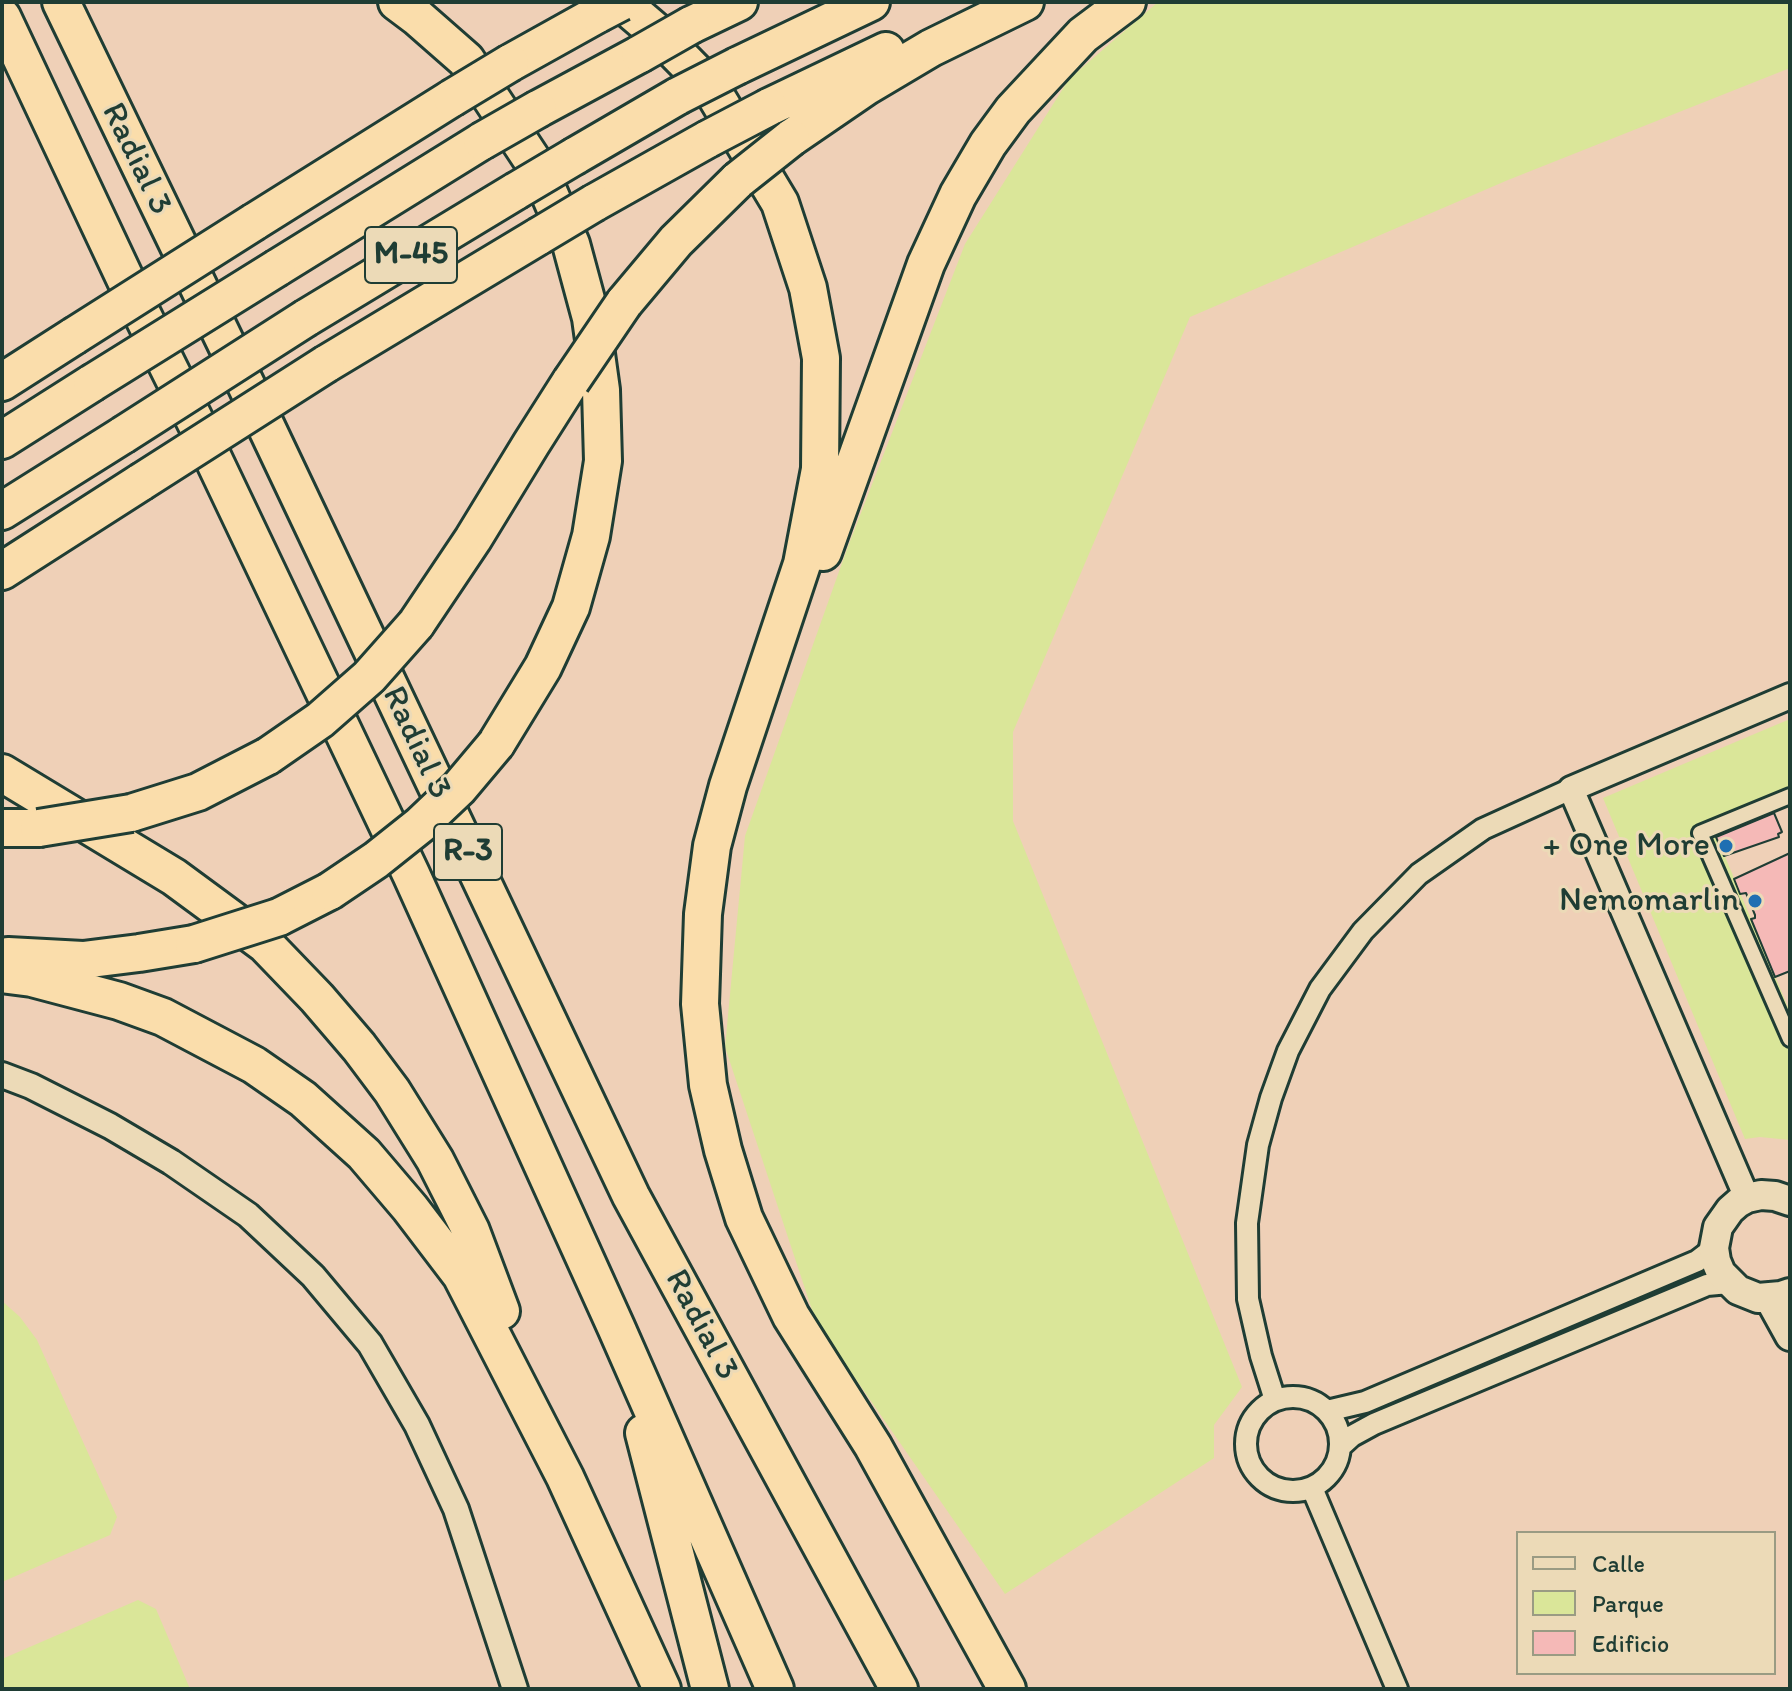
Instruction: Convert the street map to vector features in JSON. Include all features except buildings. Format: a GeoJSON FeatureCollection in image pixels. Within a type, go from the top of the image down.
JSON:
{"type":"FeatureCollection","features":[{"type":"Feature","properties":{"kind":"highway","name":"Radial 3"},"geometry":{"type":"LineString","coordinates":[[61,2],[631,1196],[899,1689]]}},
{"type":"Feature","properties":{"kind":"highway"},"geometry":{"type":"LineString","coordinates":[[2,956],[83,960],[194,944],[279,917],[330,891],[420,825],[459,788],[496,744],[543,667],[571,607],[591,536],[603,461],[601,390],[591,318],[571,244],[540,172],[466,60],[397,2]]}},
{"type":"Feature","properties":{"kind":"highway","name":"M-45"},"geometry":{"type":"LineString","coordinates":[[2,440],[482,141],[691,25],[739,2]]}},
{"type":"Feature","properties":{"kind":"highway","name":"M-45"},"geometry":{"type":"LineString","coordinates":[[2,511],[306,318],[575,156],[678,96],[871,2]]}},
{"type":"Feature","properties":{"kind":"highway"},"geometry":{"type":"LineString","coordinates":[[2,571],[326,364],[594,203],[769,107],[925,33],[1001,2]]}},
{"type":"Feature","properties":{"kind":"highway"},"geometry":{"type":"LineString","coordinates":[[2,828],[39,828],[131,813],[198,792],[268,756],[320,720],[369,677],[416,624],[571,381],[624,303],[676,241],[738,180],[791,138],[918,55],[1025,2]]}},
{"type":"Feature","properties":{"kind":"highway"},"geometry":{"type":"LineString","coordinates":[[728,786],[772,694],[926,264],[958,195],[988,144],[1013,110],[1083,35],[1127,2]]}},
{"type":"Feature","properties":{"kind":"highway"},"geometry":{"type":"LineString","coordinates":[[2,382],[452,98],[613,6],[655,31],[711,88],[780,203],[808,288],[821,358],[820,469],[802,564],[728,786],[712,846],[703,914],[700,1004],[708,1085],[723,1150],[744,1218],[791,1316],[873,1446],[1007,1689]]}},
{"type":"Feature","properties":{"kind":"highway","name":"Radial 3"},"geometry":{"type":"LineString","coordinates":[[2,17],[411,874],[616,1327],[775,1689]]}},
{"type":"Feature","properties":{"kind":"highway"},"geometry":{"type":"LineString","coordinates":[[2,773],[174,877],[265,944],[359,1047],[392,1091],[435,1160],[471,1231],[565,1477]]}},
{"type":"Feature","properties":{"kind":"highway"},"geometry":{"type":"LineString","coordinates":[[2,974],[32,978],[105,997],[163,1017],[254,1065],[303,1099],[364,1154],[461,1275],[565,1477],[662,1689]]}},
{"type":"Feature","properties":{"kind":"highway"},"geometry":{"type":"LineString","coordinates":[[616,1327],[710,1689]]}},
{"type":"Feature","properties":{"kind":"main road"},"geometry":{"type":"LineString","coordinates":[[1790,1201],[1761,1195],[1747,1198],[1723,1218],[1714,1248],[1721,1273],[1729,1283],[1748,1295],[1780,1296],[1790,1336]]}},
{"type":"Feature","properties":{"kind":"street"},"geometry":{"type":"LineString","coordinates":[[1275,1400],[1248,1299],[1247,1223],[1258,1145],[1271,1098],[1288,1051],[1320,989],[1363,931],[1419,874],[1483,829],[1790,696]]}},
{"type":"Feature","properties":{"kind":"street"},"geometry":{"type":"LineString","coordinates":[[1571,789],[1747,1198]]}},
{"type":"Feature","properties":{"kind":"street"},"geometry":{"type":"LineString","coordinates":[[1790,796],[1700,833],[1790,1039]]}},
{"type":"Feature","properties":{"kind":"street"},"geometry":{"type":"LineString","coordinates":[[2,1075],[31,1086],[110,1126],[171,1162],[248,1215],[313,1276],[370,1344],[417,1425],[456,1509],[515,1689]]}},
{"type":"Feature","properties":{"kind":"street"},"geometry":{"type":"LineString","coordinates":[[1327,1411],[1365,1402],[1697,1261],[1714,1248]]}},
{"type":"Feature","properties":{"kind":"street"},"geometry":{"type":"LineString","coordinates":[[1341,1446],[1352,1436],[1388,1418],[1707,1285],[1729,1283]]}},
{"type":"Feature","properties":{"kind":"street"},"geometry":{"type":"LineString","coordinates":[[1293,1397],[1312,1401],[1327,1411],[1340,1433],[1341,1446],[1337,1463],[1327,1478],[1312,1488],[1296,1492],[1271,1487],[1258,1476],[1249,1463],[1246,1446],[1248,1430],[1261,1409],[1275,1400],[1293,1397]]}},
{"type":"Feature","properties":{"kind":"street"},"geometry":{"type":"LineString","coordinates":[[1312,1488],[1397,1689]]}},
{"type":"Feature","properties":{"kind":"green space"},"geometry":{"type":"Polygon","coordinates":[[[1158,2],[1790,2],[1790,68],[1508,180],[1190,317],[1013,732],[1013,821],[1242,1387],[1214,1425],[1214,1458],[1005,1594],[816,1322],[725,1047],[745,836],[847,549],[965,244],[1069,79],[1158,2]]]}},
{"type":"Feature","properties":{"kind":"green space"},"geometry":{"type":"Polygon","coordinates":[[[1790,719],[1790,804],[1716,835],[1790,1012],[1790,1140],[1745,1139],[1603,798],[1790,719]]]}},
{"type":"Feature","properties":{"kind":"green space"},"geometry":{"type":"Polygon","coordinates":[[[2,1301],[20,1317],[37,1340],[117,1517],[110,1535],[2,1582],[2,1301]]]}},
{"type":"Feature","properties":{"kind":"green space"},"geometry":{"type":"Polygon","coordinates":[[[138,1600],[156,1609],[190,1689],[2,1689],[2,1659],[138,1600]]]}},
{"type":"Feature","properties":{"kind":"place","name":"+ One More"},"geometry":{"type":"Point","coordinates":[1726,846]}},
{"type":"Feature","properties":{"kind":"place","name":"Nemomarlin"},"geometry":{"type":"Point","coordinates":[1755,901]}}]}
